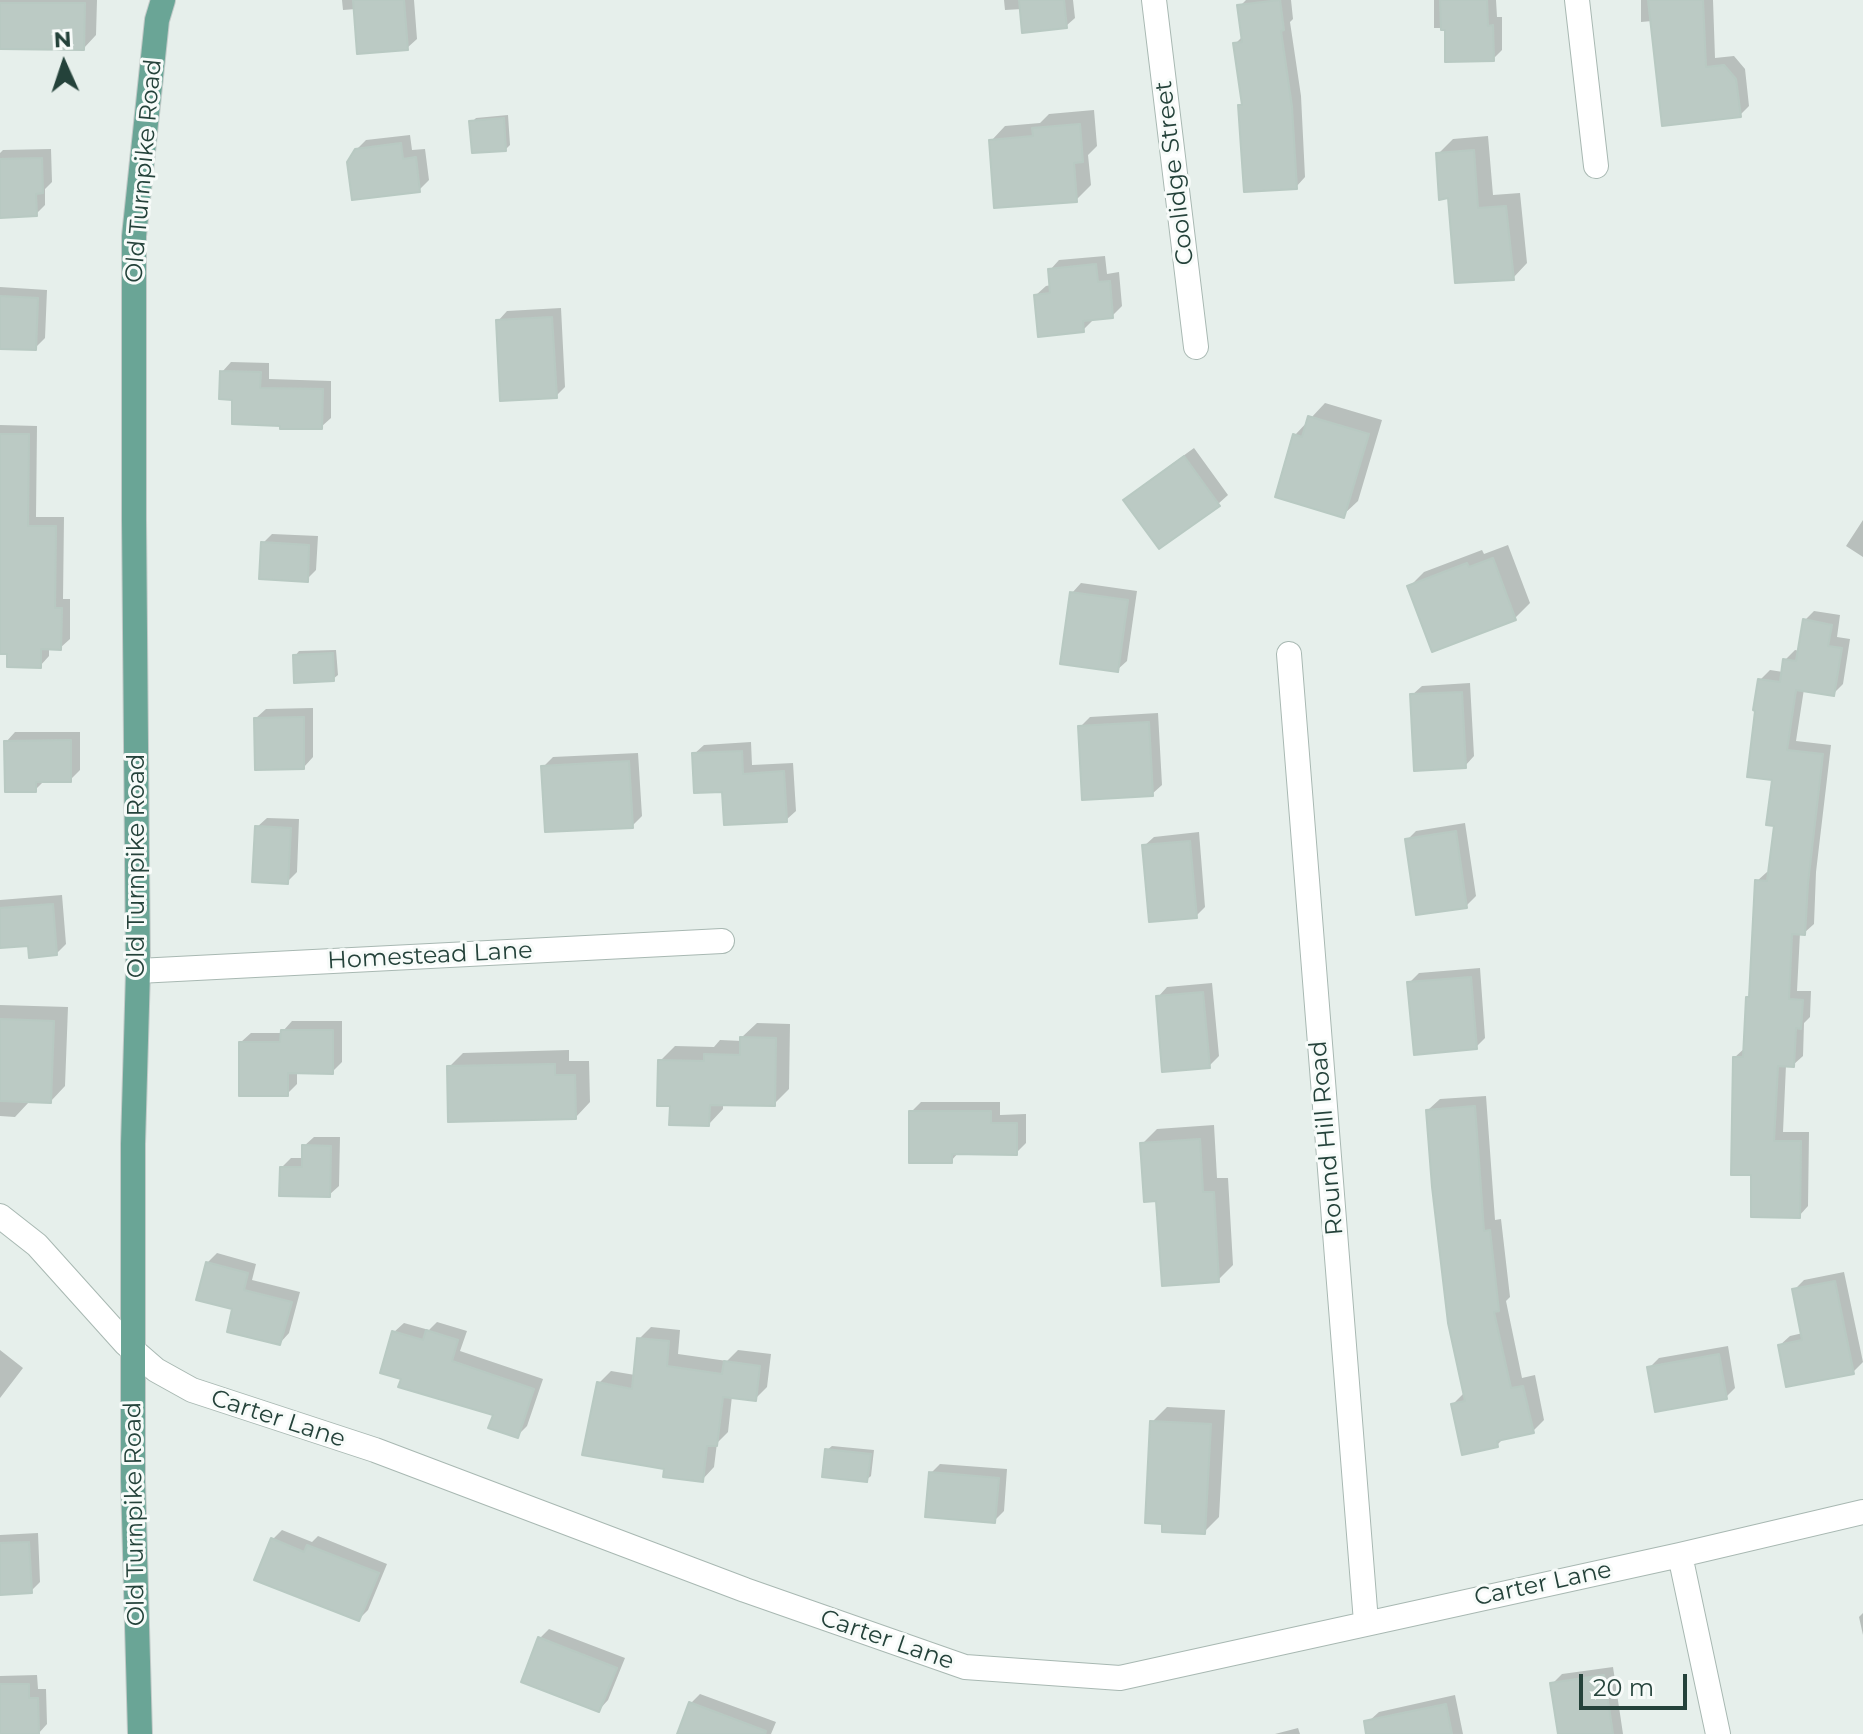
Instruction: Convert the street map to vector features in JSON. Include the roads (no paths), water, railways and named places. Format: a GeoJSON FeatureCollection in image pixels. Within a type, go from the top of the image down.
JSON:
{"type":"FeatureCollection","features":[{"type":"Feature","properties":{"kind":"main road","name":"Old Turnpike Road"},"geometry":{"type":"LineString","coordinates":[[140,1734],[133,1481],[133,1144],[138,971],[134,236],[157,20],[163,0]]}},
{"type":"Feature","properties":{"kind":"street","name":"Coolidge Street"},"geometry":{"type":"LineString","coordinates":[[1154,0],[1196,347]]}},
{"type":"Feature","properties":{"kind":"street"},"geometry":{"type":"LineString","coordinates":[[1577,0],[1596,166]]}},
{"type":"Feature","properties":{"kind":"street","name":"Round Hill Road"},"geometry":{"type":"LineString","coordinates":[[1289,654],[1366,1622]]}},
{"type":"Feature","properties":{"kind":"street","name":"Homestead Lane"},"geometry":{"type":"LineString","coordinates":[[138,971],[722,941]]}},
{"type":"Feature","properties":{"kind":"street","name":"Carter Lane"},"geometry":{"type":"LineString","coordinates":[[0,1216],[37,1245],[133,1350],[156,1370],[192,1390],[375,1450],[745,1590],[965,1667],[1120,1678],[1863,1512]]}},
{"type":"Feature","properties":{"kind":"street"},"geometry":{"type":"LineString","coordinates":[[1680,1555],[1718,1734]]}}]}
